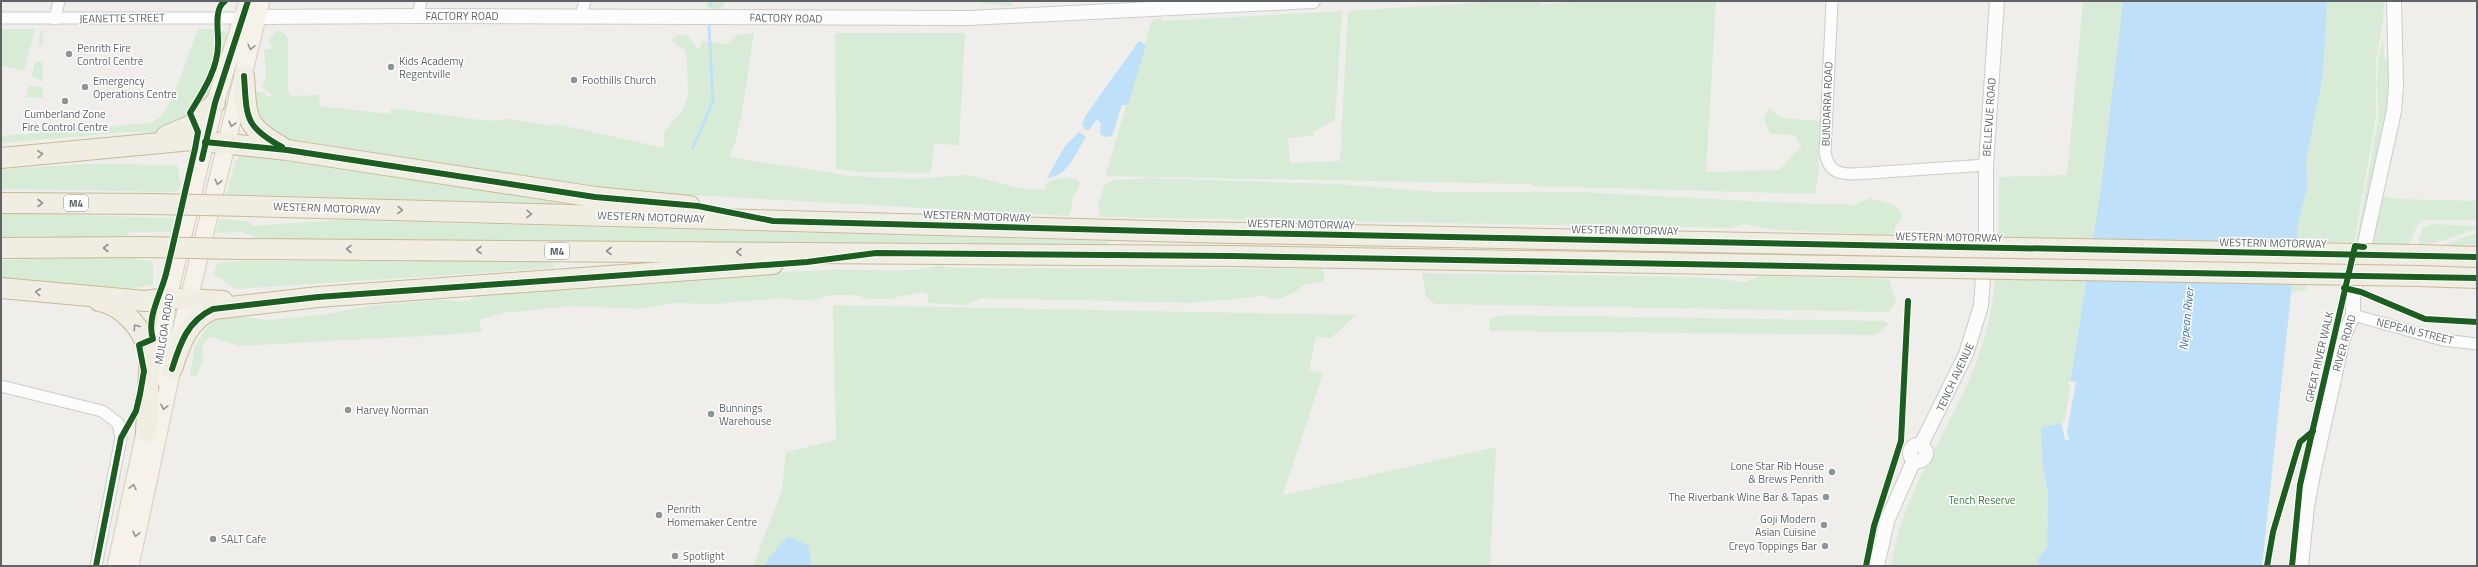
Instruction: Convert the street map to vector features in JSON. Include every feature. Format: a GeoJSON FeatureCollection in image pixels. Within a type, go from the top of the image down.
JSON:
{"type":"FeatureCollection","features":[{"type":"Feature","properties":{"kind":"highway","name":"M4"},"geometry":{"type":"LineString","coordinates":[[244,76],[247,112],[250,123],[261,136],[287,150]]}},
{"type":"Feature","properties":{"kind":"highway"},"geometry":{"type":"LineString","coordinates":[[125,146],[184,130],[198,121],[215,103]]}},
{"type":"Feature","properties":{"kind":"highway","name":"M4"},"geometry":{"type":"LineString","coordinates":[[1,158],[192,140],[287,150],[595,197],[698,206],[773,221]]}},
{"type":"Feature","properties":{"kind":"highway","name":"WESTERN MOTORWAY"},"geometry":{"type":"LineString","coordinates":[[1,203],[249,206],[1189,232],[2477,257]]}},
{"type":"Feature","properties":{"kind":"highway","name":"M4"},"geometry":{"type":"LineString","coordinates":[[1,248],[145,247],[238,249],[876,253],[1954,268],[2477,278]]}},
{"type":"Feature","properties":{"kind":"highway"},"geometry":{"type":"LineString","coordinates":[[172,369],[186,331],[205,312],[213,309],[273,301],[807,262],[876,253]]}},
{"type":"Feature","properties":{"kind":"highway"},"geometry":{"type":"LineString","coordinates":[[1,288],[74,296],[145,301],[168,298],[189,300],[273,301]]}},
{"type":"Feature","properties":{"kind":"highway"},"geometry":{"type":"LineString","coordinates":[[74,296],[104,302],[120,311],[130,318],[146,342],[150,354],[146,432]]}},
{"type":"Feature","properties":{"kind":"main road","name":"MULGOA ROAD"},"geometry":{"type":"LineString","coordinates":[[130,566],[172,369],[226,144],[244,76],[254,12],[248,1]]}},
{"type":"Feature","properties":{"kind":"main road","name":"MULGOA ROAD"},"geometry":{"type":"LineString","coordinates":[[116,566],[146,432],[157,373],[168,298],[215,103],[254,12]]}},
{"type":"Feature","properties":{"kind":"street"},"geometry":{"type":"LineString","coordinates":[[55,19],[59,1]]}},
{"type":"Feature","properties":{"kind":"street"},"geometry":{"type":"LineString","coordinates":[[418,16],[421,1]]}},
{"type":"Feature","properties":{"kind":"street"},"geometry":{"type":"LineString","coordinates":[[581,16],[585,1]]}},
{"type":"Feature","properties":{"kind":"street","name":"FACTORY ROAD"},"geometry":{"type":"LineString","coordinates":[[254,12],[418,16],[969,18],[1313,1]]}},
{"type":"Feature","properties":{"kind":"street","name":"BUNDARRA ROAD"},"geometry":{"type":"LineString","coordinates":[[1832,1],[1825,153],[1831,169],[1836,173],[1854,174],[1986,166]]}},
{"type":"Feature","properties":{"kind":"street","name":"BELLEVUE ROAD"},"geometry":{"type":"LineString","coordinates":[[1986,234],[1986,166],[1997,1]]}},
{"type":"Feature","properties":{"kind":"street","name":"RIVER ROAD"},"geometry":{"type":"LineString","coordinates":[[2301,566],[2307,506],[2313,474],[2343,338],[2353,315],[2353,298],[2394,111],[2394,1]]}},
{"type":"Feature","properties":{"kind":"street","name":"JEANETTE STREET"},"geometry":{"type":"LineString","coordinates":[[1,18],[55,19],[254,12]]}},
{"type":"Feature","properties":{"kind":"street","name":"TENCH AVENUE"},"geometry":{"type":"LineString","coordinates":[[1877,566],[1881,541],[1892,506],[1914,460],[1919,461],[1926,456],[1926,451],[1922,445],[1956,379],[1972,340],[1982,292],[1986,234]]}},
{"type":"Feature","properties":{"kind":"street","name":"NEPEAN STREET"},"geometry":{"type":"LineString","coordinates":[[2353,315],[2443,340],[2477,344]]}},
{"type":"Feature","properties":{"kind":"street"},"geometry":{"type":"LineString","coordinates":[[1,386],[102,411],[118,423],[121,438],[96,566]]}},
{"type":"Feature","properties":{"kind":"green space"},"geometry":{"type":"Polygon","coordinates":[[[706,1],[726,1],[719,12],[706,7],[706,1]]]}},
{"type":"Feature","properties":{"kind":"green space"},"geometry":{"type":"Polygon","coordinates":[[[982,1],[1012,1],[1013,6],[982,4],[982,1]]]}},
{"type":"Feature","properties":{"kind":"green space"},"geometry":{"type":"Polygon","coordinates":[[[1503,1],[1540,1],[1541,4],[1588,1],[1716,1],[1706,172],[1779,170],[1801,147],[1795,135],[1770,134],[1764,118],[1769,108],[1781,118],[1820,121],[1818,179],[1815,194],[1532,186],[1532,184],[1105,176],[1152,20],[1161,18],[1163,21],[1342,11],[1335,120],[1313,132],[1313,136],[1288,138],[1290,163],[1340,161],[1348,11],[1503,1]]]}},
{"type":"Feature","properties":{"kind":"green space","name":"Tench Reserve"},"geometry":{"type":"Polygon","coordinates":[[[2083,1],[2123,1],[2100,194],[2064,422],[2041,428],[2043,468],[2048,493],[2047,547],[2038,559],[2038,566],[1891,566],[1905,512],[1965,388],[1984,341],[1996,272],[1999,224],[1999,177],[2067,175],[2083,1]]]}},
{"type":"Feature","properties":{"kind":"green space"},"geometry":{"type":"Polygon","coordinates":[[[2327,1],[2384,1],[2383,23],[2376,59],[2376,116],[2354,243],[2314,242],[2306,290],[2291,293],[2299,219],[2308,186],[2306,161],[2323,76],[2327,1]]]}},
{"type":"Feature","properties":{"kind":"green space"},"geometry":{"type":"Polygon","coordinates":[[[1,29],[35,29],[24,71],[1,66],[1,29]]]}},
{"type":"Feature","properties":{"kind":"green space"},"geometry":{"type":"Polygon","coordinates":[[[44,29],[42,46],[38,46],[40,33],[44,29]]]}},
{"type":"Feature","properties":{"kind":"green space"},"geometry":{"type":"Polygon","coordinates":[[[198,29],[215,29],[215,54],[207,79],[187,118],[168,133],[127,132],[1,143],[1,136],[150,123],[156,120],[163,114],[174,94],[198,29]]]}},
{"type":"Feature","properties":{"kind":"green space"},"geometry":{"type":"Polygon","coordinates":[[[218,29],[225,32],[229,37],[210,99],[197,108],[212,81],[220,53],[218,29]]]}},
{"type":"Feature","properties":{"kind":"green space"},"geometry":{"type":"Polygon","coordinates":[[[276,30],[284,33],[288,39],[288,89],[290,96],[320,95],[319,106],[390,114],[391,108],[488,121],[511,119],[551,126],[557,124],[664,148],[664,132],[682,111],[688,96],[687,56],[684,48],[677,45],[672,40],[677,35],[687,35],[698,50],[703,41],[727,44],[736,35],[754,33],[742,112],[736,140],[729,157],[852,176],[911,179],[968,175],[1019,188],[1043,190],[1047,188],[1045,184],[1049,182],[1061,178],[1069,178],[1078,180],[1079,188],[1072,198],[1072,208],[1069,216],[653,193],[589,186],[482,169],[482,172],[321,145],[285,143],[259,119],[256,92],[264,93],[269,97],[272,95],[262,87],[266,76],[264,50],[272,48],[269,40],[276,30]]]}},
{"type":"Feature","properties":{"kind":"green space"},"geometry":{"type":"Polygon","coordinates":[[[835,33],[965,33],[959,145],[934,144],[931,173],[858,172],[836,169],[835,33]]]}},
{"type":"Feature","properties":{"kind":"green space"},"geometry":{"type":"Polygon","coordinates":[[[2383,38],[2384,57],[2386,59],[2388,55],[2389,59],[2387,119],[2380,156],[2376,158],[2358,243],[2356,243],[2379,115],[2377,86],[2379,54],[2383,38]]]}},
{"type":"Feature","properties":{"kind":"green space"},"geometry":{"type":"Polygon","coordinates":[[[35,62],[42,62],[43,81],[31,77],[35,62]]]}},
{"type":"Feature","properties":{"kind":"green space"},"geometry":{"type":"Polygon","coordinates":[[[29,86],[43,87],[43,98],[26,97],[29,86]]]}},
{"type":"Feature","properties":{"kind":"green space"},"geometry":{"type":"Polygon","coordinates":[[[243,152],[594,206],[227,194],[235,162],[243,152]]]}},
{"type":"Feature","properties":{"kind":"green space"},"geometry":{"type":"Polygon","coordinates":[[[84,164],[177,165],[181,185],[176,192],[1,189],[1,169],[84,164]]]}},
{"type":"Feature","properties":{"kind":"green space"},"geometry":{"type":"Polygon","coordinates":[[[1147,178],[1335,184],[1440,192],[1581,192],[1856,205],[1869,198],[1892,204],[1901,212],[1901,220],[1895,226],[1895,235],[1774,230],[1744,224],[1732,228],[1100,217],[1098,205],[1104,186],[1114,180],[1147,178]]]}},
{"type":"Feature","properties":{"kind":"green space"},"geometry":{"type":"Polygon","coordinates":[[[2383,196],[2397,199],[2477,201],[2477,220],[2424,220],[2417,225],[2410,244],[2372,244],[2383,196]]]}},
{"type":"Feature","properties":{"kind":"green space"},"geometry":{"type":"Polygon","coordinates":[[[1,213],[174,218],[171,232],[129,232],[128,237],[1,238],[1,213]]]}},
{"type":"Feature","properties":{"kind":"green space"},"geometry":{"type":"Polygon","coordinates":[[[219,219],[248,221],[252,226],[338,220],[1108,241],[1109,244],[1131,245],[1132,248],[284,240],[258,238],[242,232],[216,233],[219,219]]]}},
{"type":"Feature","properties":{"kind":"green space"},"geometry":{"type":"Polygon","coordinates":[[[2432,224],[2477,226],[2477,229],[2434,243],[2418,244],[2423,228],[2432,224]]]}},
{"type":"Feature","properties":{"kind":"green space"},"geometry":{"type":"Polygon","coordinates":[[[2477,233],[2477,247],[2437,247],[2477,233]]]}},
{"type":"Feature","properties":{"kind":"green space"},"geometry":{"type":"Polygon","coordinates":[[[131,257],[153,262],[153,285],[112,291],[1,281],[1,260],[131,257]]]}},
{"type":"Feature","properties":{"kind":"green space"},"geometry":{"type":"Polygon","coordinates":[[[240,261],[553,261],[554,268],[235,289],[213,274],[218,263],[240,261]]]}},
{"type":"Feature","properties":{"kind":"green space"},"geometry":{"type":"Polygon","coordinates":[[[938,265],[953,268],[1322,269],[1325,277],[1323,282],[1304,285],[1293,293],[1277,300],[1264,296],[1191,303],[982,298],[965,305],[928,303],[928,294],[921,292],[889,299],[869,299],[854,295],[831,295],[812,301],[781,298],[717,304],[676,303],[641,309],[572,306],[503,313],[479,320],[482,331],[460,334],[239,346],[212,337],[207,339],[201,348],[204,357],[197,376],[190,377],[195,345],[209,325],[222,317],[235,316],[269,320],[326,314],[370,306],[438,300],[469,301],[474,296],[564,289],[572,291],[582,287],[796,271],[912,270],[938,265]]]}},
{"type":"Feature","properties":{"kind":"green space"},"geometry":{"type":"Polygon","coordinates":[[[1422,273],[1697,277],[1746,282],[1759,276],[1889,279],[1896,302],[1888,312],[1435,304],[1426,297],[1422,273]]]}},
{"type":"Feature","properties":{"kind":"green space"},"geometry":{"type":"Polygon","coordinates":[[[833,305],[1356,315],[1331,338],[1316,337],[1309,370],[1323,373],[1283,495],[1496,447],[1490,566],[753,566],[782,490],[786,452],[836,440],[833,305]]]}},
{"type":"Feature","properties":{"kind":"green space"},"geometry":{"type":"Polygon","coordinates":[[[1507,315],[1883,321],[1889,324],[1876,335],[1490,331],[1490,318],[1507,315]]]}},
{"type":"Feature","properties":{"kind":"water","name":"Nepean River"},"geometry":{"type":"Polygon","coordinates":[[[2123,1],[2327,1],[2323,76],[2306,161],[2308,186],[2299,219],[2262,566],[2038,566],[2038,559],[2047,547],[2048,493],[2043,468],[2041,428],[2064,422],[2100,194],[2123,1]]]}},
{"type":"Feature","properties":{"kind":"water"},"geometry":{"type":"Polygon","coordinates":[[[1139,41],[1146,45],[1128,105],[1122,105],[1112,136],[1105,137],[1100,134],[1101,124],[1097,119],[1089,130],[1084,129],[1082,125],[1086,115],[1139,41]]]}},
{"type":"Feature","properties":{"kind":"water"},"geometry":{"type":"Polygon","coordinates":[[[1079,132],[1085,136],[1085,138],[1070,163],[1065,169],[1054,177],[1047,178],[1065,146],[1079,132]]]}},
{"type":"Feature","properties":{"kind":"water"},"geometry":{"type":"Polygon","coordinates":[[[788,536],[808,545],[812,566],[765,566],[768,559],[788,536]]]}},
{"type":"Feature","properties":{"kind":"pier"},"geometry":{"type":"Polygon","coordinates":[[[2069,381],[2076,382],[2067,432],[2069,440],[2065,440],[2061,423],[2064,422],[2070,387],[2068,386],[2069,381]]]}},
{"type":"Feature","properties":{"kind":"waterway"},"geometry":{"type":"LineString","coordinates":[[693,148],[713,101],[709,27]]}},
{"type":"Feature","properties":{"kind":"cycle path"},"geometry":{"type":"LineString","coordinates":[[96,566],[121,438],[136,411],[140,394],[144,371],[139,345],[153,339],[151,323],[155,306],[164,282],[195,149],[198,132],[190,113],[208,80],[215,63],[218,45],[218,15],[221,5],[225,1]]}},
{"type":"Feature","properties":{"kind":"cycle path"},"geometry":{"type":"LineString","coordinates":[[202,159],[215,103],[248,1]]}},
{"type":"Feature","properties":{"kind":"cycle path"},"geometry":{"type":"LineString","coordinates":[[244,76],[247,111],[250,119],[260,133],[282,147]]}},
{"type":"Feature","properties":{"kind":"cycle path"},"geometry":{"type":"LineString","coordinates":[[205,142],[287,150],[595,197],[698,206],[773,221],[1189,232],[2477,257]]}},
{"type":"Feature","properties":{"kind":"cycle path","name":"GREAT RIVER WALK"},"geometry":{"type":"LineString","coordinates":[[2292,566],[2300,485],[2355,246],[2364,247]]}},
{"type":"Feature","properties":{"kind":"cycle path"},"geometry":{"type":"LineString","coordinates":[[172,369],[186,334],[197,320],[213,309],[318,297],[807,262],[876,253],[1231,256],[2477,278]]}},
{"type":"Feature","properties":{"kind":"cycle path"},"geometry":{"type":"LineString","coordinates":[[2344,288],[2361,292],[2425,319],[2477,322]]}},
{"type":"Feature","properties":{"kind":"cycle path"},"geometry":{"type":"LineString","coordinates":[[1866,566],[1874,526],[1901,441],[1908,301]]}},
{"type":"Feature","properties":{"kind":"cycle path"},"geometry":{"type":"LineString","coordinates":[[2267,566],[2273,532],[2300,442],[2313,431]]}},
{"type":"Feature","properties":{"kind":"place","name":"Penrith Fire Control Centre"},"geometry":{"type":"Point","coordinates":[69,54]}},
{"type":"Feature","properties":{"kind":"place","name":"Kids Academy Regentville"},"geometry":{"type":"Point","coordinates":[391,67]}},
{"type":"Feature","properties":{"kind":"place","name":"Foothills Church"},"geometry":{"type":"Point","coordinates":[574,80]}},
{"type":"Feature","properties":{"kind":"place","name":"Emergency Operations Centre"},"geometry":{"type":"Point","coordinates":[85,87]}},
{"type":"Feature","properties":{"kind":"place","name":"Cumberland Zone Fire Control Centre"},"geometry":{"type":"Point","coordinates":[65,101]}},
{"type":"Feature","properties":{"kind":"place","name":"Harvey Norman"},"geometry":{"type":"Point","coordinates":[348,410]}},
{"type":"Feature","properties":{"kind":"place","name":"Bunnings Warehouse"},"geometry":{"type":"Point","coordinates":[711,414]}},
{"type":"Feature","properties":{"kind":"place","name":"Lone Star Rib House & Brews Penrith"},"geometry":{"type":"Point","coordinates":[1832,472]}},
{"type":"Feature","properties":{"kind":"place","name":"The Riverbank Wine Bar & Tapas"},"geometry":{"type":"Point","coordinates":[1826,497]}},
{"type":"Feature","properties":{"kind":"place","name":"Penrith Homemaker Centre"},"geometry":{"type":"Point","coordinates":[659,515]}},
{"type":"Feature","properties":{"kind":"place","name":"Goji Modern Asian Cuisine"},"geometry":{"type":"Point","coordinates":[1824,525]}},
{"type":"Feature","properties":{"kind":"place","name":"SALT Cafe"},"geometry":{"type":"Point","coordinates":[213,539]}},
{"type":"Feature","properties":{"kind":"place","name":"Creyo Toppings Bar"},"geometry":{"type":"Point","coordinates":[1825,546]}},
{"type":"Feature","properties":{"kind":"place","name":"Spotlight"},"geometry":{"type":"Point","coordinates":[675,556]}}]}
